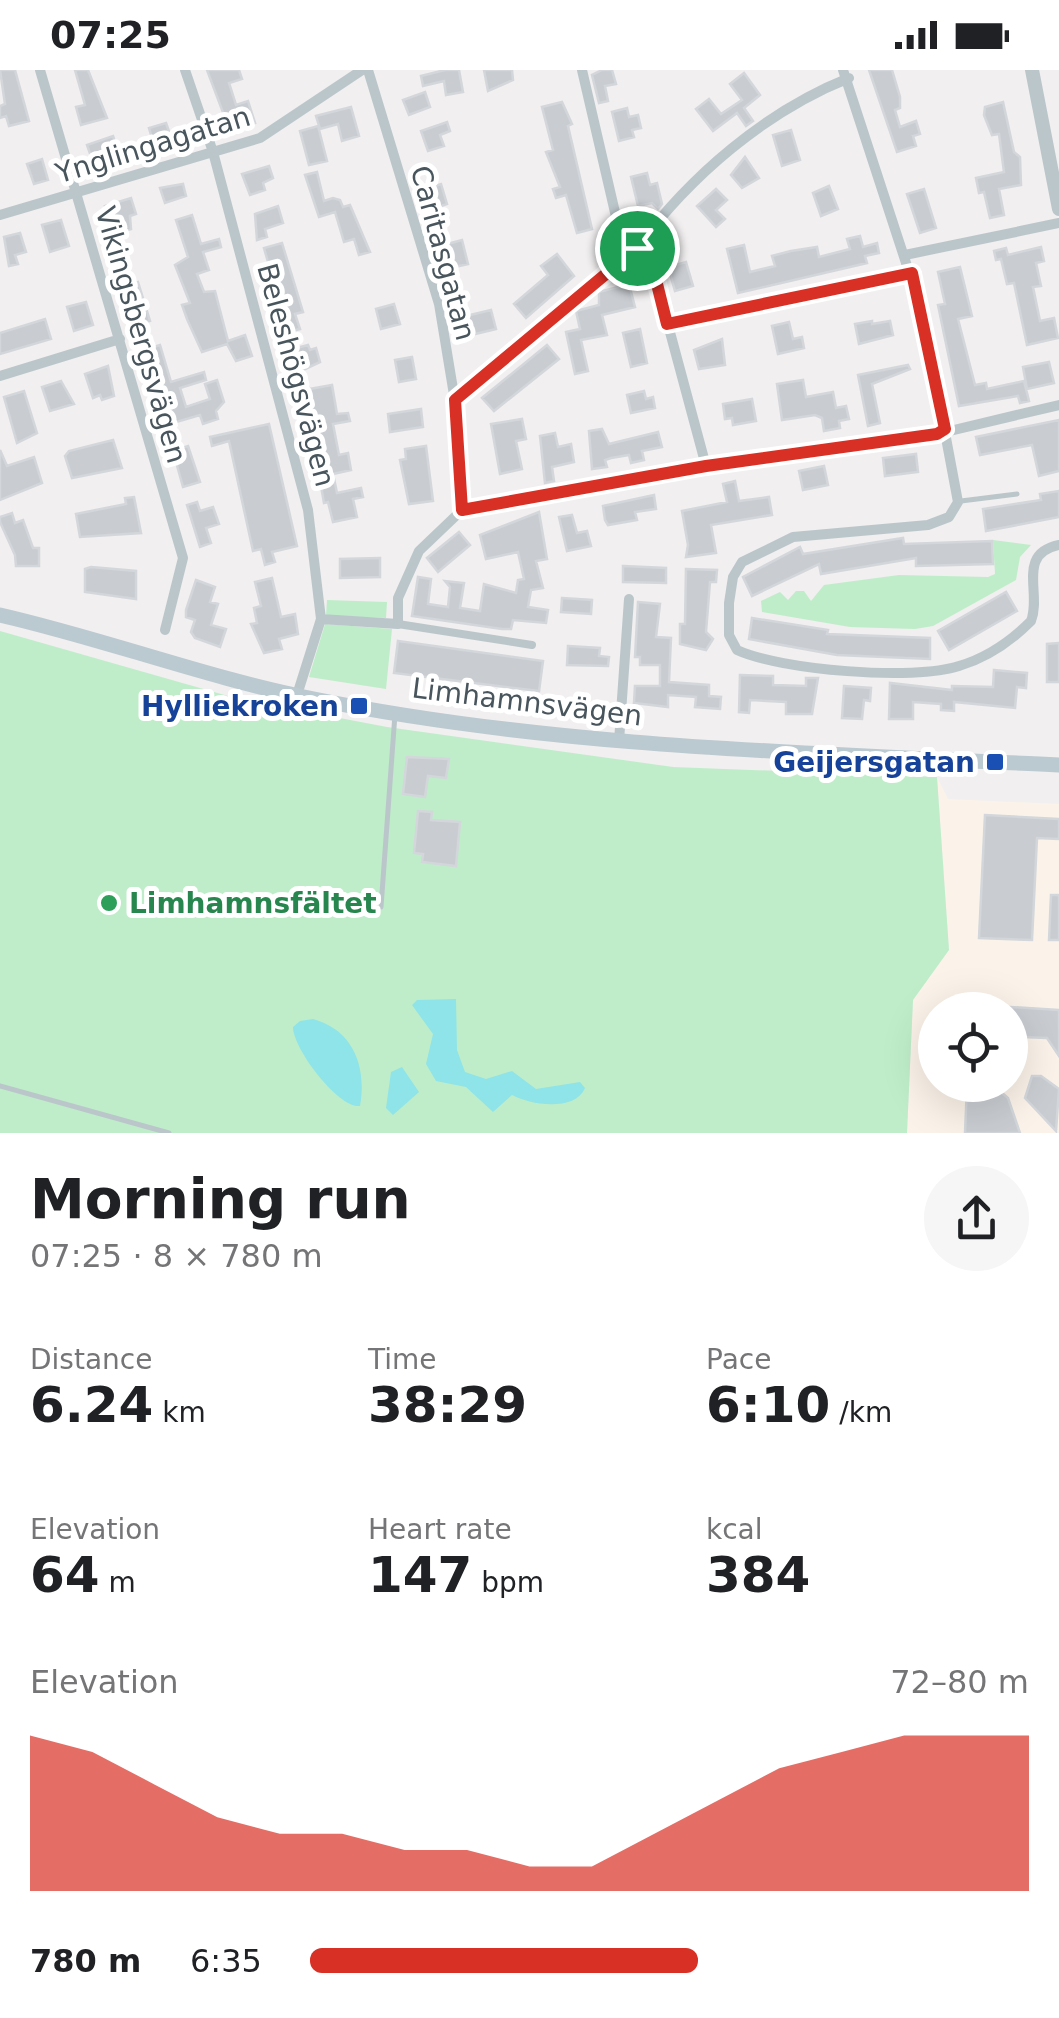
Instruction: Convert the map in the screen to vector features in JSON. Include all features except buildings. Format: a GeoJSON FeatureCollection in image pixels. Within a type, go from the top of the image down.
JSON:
{"type":"FeatureCollection","features":[{"type":"Feature","properties":{"kind":"main road","name":"Limhamnsvägen"},"geometry":{"type":"LineString","coordinates":[[0,614],[297,695],[395,711],[620,741],[1059,765]]}},
{"type":"Feature","properties":{"kind":"street","name":"Vikingsbergsvägen"},"geometry":{"type":"LineString","coordinates":[[40,70],[182,558],[166,630]]}},
{"type":"Feature","properties":{"kind":"street","name":"Beleshögsvägen"},"geometry":{"type":"LineString","coordinates":[[184,70],[212,152],[308,510],[322,619],[297,695]]}},
{"type":"Feature","properties":{"kind":"street","name":"Ynglingagatan"},"geometry":{"type":"LineString","coordinates":[[0,215],[271,132],[365,70]]}},
{"type":"Feature","properties":{"kind":"street","name":"Caritasgatan"},"geometry":{"type":"LineString","coordinates":[[365,70],[439,304],[455,400],[462,510]]}},
{"type":"Feature","properties":{"kind":"street"},"geometry":{"type":"LineString","coordinates":[[582,70],[617,220],[622,234],[653,268],[706,466]]}},
{"type":"Feature","properties":{"kind":"street"},"geometry":{"type":"LineString","coordinates":[[1032,70],[1059,209]]}},
{"type":"Feature","properties":{"kind":"street"},"geometry":{"type":"LineString","coordinates":[[455,400],[637,248],[654,224],[738,144],[808,94],[846,74],[912,273],[958,502],[956,510],[939,522],[793,537],[742,562],[732,577],[729,634],[737,650],[794,666],[924,672],[960,666],[1002,646],[1031,622],[1032,567],[1040,554],[1059,545]]}},
{"type":"Feature","properties":{"kind":"street"},"geometry":{"type":"LineString","coordinates":[[905,255],[1059,223]]}},
{"type":"Feature","properties":{"kind":"street"},"geometry":{"type":"LineString","coordinates":[[667,324],[912,273]]}},
{"type":"Feature","properties":{"kind":"street"},"geometry":{"type":"LineString","coordinates":[[0,376],[120,340]]}},
{"type":"Feature","properties":{"kind":"street"},"geometry":{"type":"LineString","coordinates":[[398,624],[398,598],[418,551],[462,510],[706,466],[937,434],[945,429],[1059,405]]}},
{"type":"Feature","properties":{"kind":"street"},"geometry":{"type":"LineString","coordinates":[[620,741],[629,599]]}},
{"type":"Feature","properties":{"kind":"street"},"geometry":{"type":"LineString","coordinates":[[156,609],[170,613]]}},
{"type":"Feature","properties":{"kind":"street"},"geometry":{"type":"LineString","coordinates":[[322,619],[398,624],[532,645]]}},
{"type":"Feature","properties":{"kind":"lane"},"geometry":{"type":"LineString","coordinates":[[958,502],[1018,494]]}},
{"type":"Feature","properties":{"kind":"lane"},"geometry":{"type":"LineString","coordinates":[[381,907],[395,711]]}},
{"type":"Feature","properties":{"kind":"lane"},"geometry":{"type":"LineString","coordinates":[[0,1086],[169,1133]]}},
{"type":"Feature","properties":{"kind":"shaded area"},"geometry":{"type":"Polygon","coordinates":[[[937,777],[948,799],[1059,804],[1059,1133],[907,1133],[913,1000],[918,993],[918,1102],[1028,1102],[1028,992],[919,992],[949,950],[937,777]]]}},
{"type":"Feature","properties":{"kind":"green space"},"geometry":{"type":"Polygon","coordinates":[[[993,540],[1031,545],[1020,557],[1016,580],[933,626],[850,627],[762,612],[761,601],[780,592],[788,600],[796,591],[804,591],[811,601],[824,585],[899,575],[988,577],[995,574],[993,540]]]}},
{"type":"Feature","properties":{"kind":"green space"},"geometry":{"type":"Polygon","coordinates":[[[327,600],[387,602],[386,618],[326,616],[327,600]]]}},
{"type":"Feature","properties":{"kind":"green space"},"geometry":{"type":"Polygon","coordinates":[[[325,624],[392,629],[386,689],[309,677],[325,624]]]}},
{"type":"Feature","properties":{"kind":"green space"},"geometry":{"type":"Polygon","coordinates":[[[0,631],[235,698],[387,727],[673,767],[937,777],[949,950],[913,1000],[907,1133],[0,1133],[0,631]]]}},
{"type":"Feature","properties":{"kind":"water"},"geometry":{"type":"Polygon","coordinates":[[[456,999],[457,1050],[465,1072],[486,1079],[512,1071],[536,1089],[580,1082],[585,1088],[580,1096],[552,1104],[512,1095],[493,1112],[466,1087],[436,1081],[426,1064],[433,1034],[412,1005],[417,1000],[456,999]]]}},
{"type":"Feature","properties":{"kind":"water"},"geometry":{"type":"Polygon","coordinates":[[[313,1019],[338,1032],[354,1052],[361,1077],[360,1106],[330,1088],[301,1049],[293,1027],[313,1019]]]}},
{"type":"Feature","properties":{"kind":"water"},"geometry":{"type":"Polygon","coordinates":[[[402,1067],[419,1092],[393,1115],[386,1108],[391,1072],[402,1067]]]}},
{"type":"Feature","properties":{"kind":"place","name":"Hylliekroken"},"geometry":{"type":"Point","coordinates":[359,706]}},
{"type":"Feature","properties":{"kind":"place","name":"Geijersgatan"},"geometry":{"type":"Point","coordinates":[995,762]}},
{"type":"Feature","properties":{"kind":"place","name":"Limhamnsfältet"},"geometry":{"type":"Point","coordinates":[109,903]}},
{"type":"Feature","properties":{"kind":"route"},"geometry":{"type":"LineString","coordinates":[[637,248],[653,268],[667,324],[912,273],[945,429],[937,434],[706,466],[462,510],[455,400],[637,248]]}}]}
